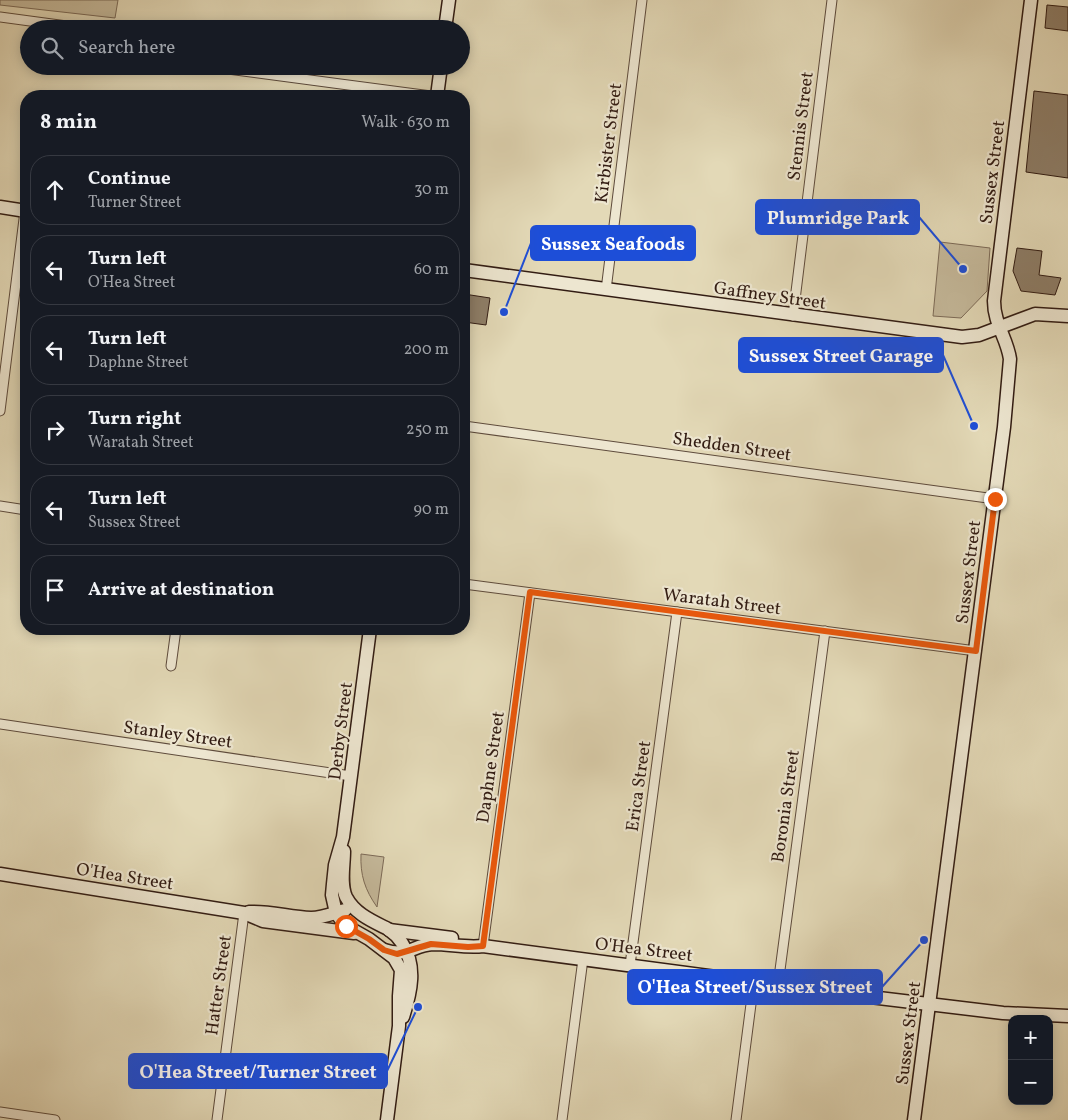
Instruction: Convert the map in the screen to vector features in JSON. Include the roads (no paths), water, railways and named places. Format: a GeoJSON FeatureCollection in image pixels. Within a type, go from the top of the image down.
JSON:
{"type":"FeatureCollection","features":[{"type":"Feature","properties":{"kind":"street"},"geometry":{"type":"LineString","coordinates":[[447,20],[449,0]]}},
{"type":"Feature","properties":{"kind":"street","name":"Kirbister Street"},"geometry":{"type":"LineString","coordinates":[[606,290],[642,0]]}},
{"type":"Feature","properties":{"kind":"street","name":"Stennis Street"},"geometry":{"type":"LineString","coordinates":[[793,316],[832,0]]}},
{"type":"Feature","properties":{"kind":"street","name":"Sussex Street"},"geometry":{"type":"LineString","coordinates":[[914,1120],[1004,427],[1010,359],[1009,348],[996,320],[994,301],[1031,0]]}},
{"type":"Feature","properties":{"kind":"street"},"geometry":{"type":"LineString","coordinates":[[0,17],[22,20]]}},
{"type":"Feature","properties":{"kind":"street"},"geometry":{"type":"LineString","coordinates":[[273,75],[386,90]]}},
{"type":"Feature","properties":{"kind":"street"},"geometry":{"type":"LineString","coordinates":[[438,90],[440,75]]}},
{"type":"Feature","properties":{"kind":"street"},"geometry":{"type":"LineString","coordinates":[[0,207],[20,210]]}},
{"type":"Feature","properties":{"kind":"street"},"geometry":{"type":"LineString","coordinates":[[0,411],[20,257]]}},
{"type":"Feature","properties":{"kind":"street","name":"Gaffney Street"},"geometry":{"type":"LineString","coordinates":[[470,271],[793,316],[962,337],[979,335],[1035,314],[1044,313],[1068,316]]}},
{"type":"Feature","properties":{"kind":"street","name":"Shedden Street"},"geometry":{"type":"LineString","coordinates":[[470,427],[995,499]]}},
{"type":"Feature","properties":{"kind":"street"},"geometry":{"type":"LineString","coordinates":[[0,506],[20,509]]}},
{"type":"Feature","properties":{"kind":"street","name":"Waratah Street"},"geometry":{"type":"LineString","coordinates":[[470,585],[976,651]]}},
{"type":"Feature","properties":{"kind":"street","name":"Daphne Street"},"geometry":{"type":"LineString","coordinates":[[483,946],[530,592]]}},
{"type":"Feature","properties":{"kind":"street","name":"Erica Street"},"geometry":{"type":"LineString","coordinates":[[630,965],[677,612]]}},
{"type":"Feature","properties":{"kind":"street","name":"Boronia Street"},"geometry":{"type":"LineString","coordinates":[[778,985],[825,631]]}},
{"type":"Feature","properties":{"kind":"street"},"geometry":{"type":"LineString","coordinates":[[171,666],[175,635]]}},
{"type":"Feature","properties":{"kind":"street","name":"Derby Street"},"geometry":{"type":"LineString","coordinates":[[336,913],[332,895],[333,884],[343,837],[369,635]]}},
{"type":"Feature","properties":{"kind":"street","name":"Stanley Street"},"geometry":{"type":"LineString","coordinates":[[0,724],[351,776]]}},
{"type":"Feature","properties":{"kind":"street","name":"Derby Street"},"geometry":{"type":"LineString","coordinates":[[343,837],[344,890],[352,905],[367,920],[388,930]]}},
{"type":"Feature","properties":{"kind":"street","name":"O'Hea Street"},"geometry":{"type":"LineString","coordinates":[[0,874],[244,913],[263,921],[359,934]]}},
{"type":"Feature","properties":{"kind":"street","name":"O'Hea Street"},"geometry":{"type":"LineString","coordinates":[[244,913],[264,911],[311,918],[348,910],[367,920]]}},
{"type":"Feature","properties":{"kind":"street","name":"Hatter Street"},"geometry":{"type":"LineString","coordinates":[[217,1120],[244,913]]}},
{"type":"Feature","properties":{"kind":"street"},"geometry":{"type":"LineString","coordinates":[[336,913],[346,926],[369,939],[394,958],[401,970],[399,1026],[387,1120]]}},
{"type":"Feature","properties":{"kind":"street"},"geometry":{"type":"LineString","coordinates":[[388,930],[396,935],[408,952],[410,960],[409,997],[399,1026]]}},
{"type":"Feature","properties":{"kind":"street","name":"O'Hea Street"},"geometry":{"type":"LineString","coordinates":[[388,930],[470,940],[483,946]]}},
{"type":"Feature","properties":{"kind":"street","name":"O'Hea Street"},"geometry":{"type":"LineString","coordinates":[[384,950],[397,954],[431,944],[468,947],[483,946],[1003,1013],[1068,1016]]}},
{"type":"Feature","properties":{"kind":"street"},"geometry":{"type":"LineString","coordinates":[[562,1120],[582,959]]}},
{"type":"Feature","properties":{"kind":"street"},"geometry":{"type":"LineString","coordinates":[[736,1120],[754,981]]}},
{"type":"Feature","properties":{"kind":"street"},"geometry":{"type":"LineString","coordinates":[[0,1112],[55,1120]]}},
{"type":"Feature","properties":{"kind":"place","name":"Plumridge Park"},"geometry":{"type":"Point","coordinates":[963,269]}},
{"type":"Feature","properties":{"kind":"place","name":"Sussex Seafoods"},"geometry":{"type":"Point","coordinates":[504,312]}},
{"type":"Feature","properties":{"kind":"place","name":"Sussex Street Garage"},"geometry":{"type":"Point","coordinates":[974,426]}},
{"type":"Feature","properties":{"kind":"place","name":"O'Hea Street/Sussex Street"},"geometry":{"type":"Point","coordinates":[924,940]}},
{"type":"Feature","properties":{"kind":"place","name":"O'Hea Street/Turner Street"},"geometry":{"type":"Point","coordinates":[418,1007]}}]}
